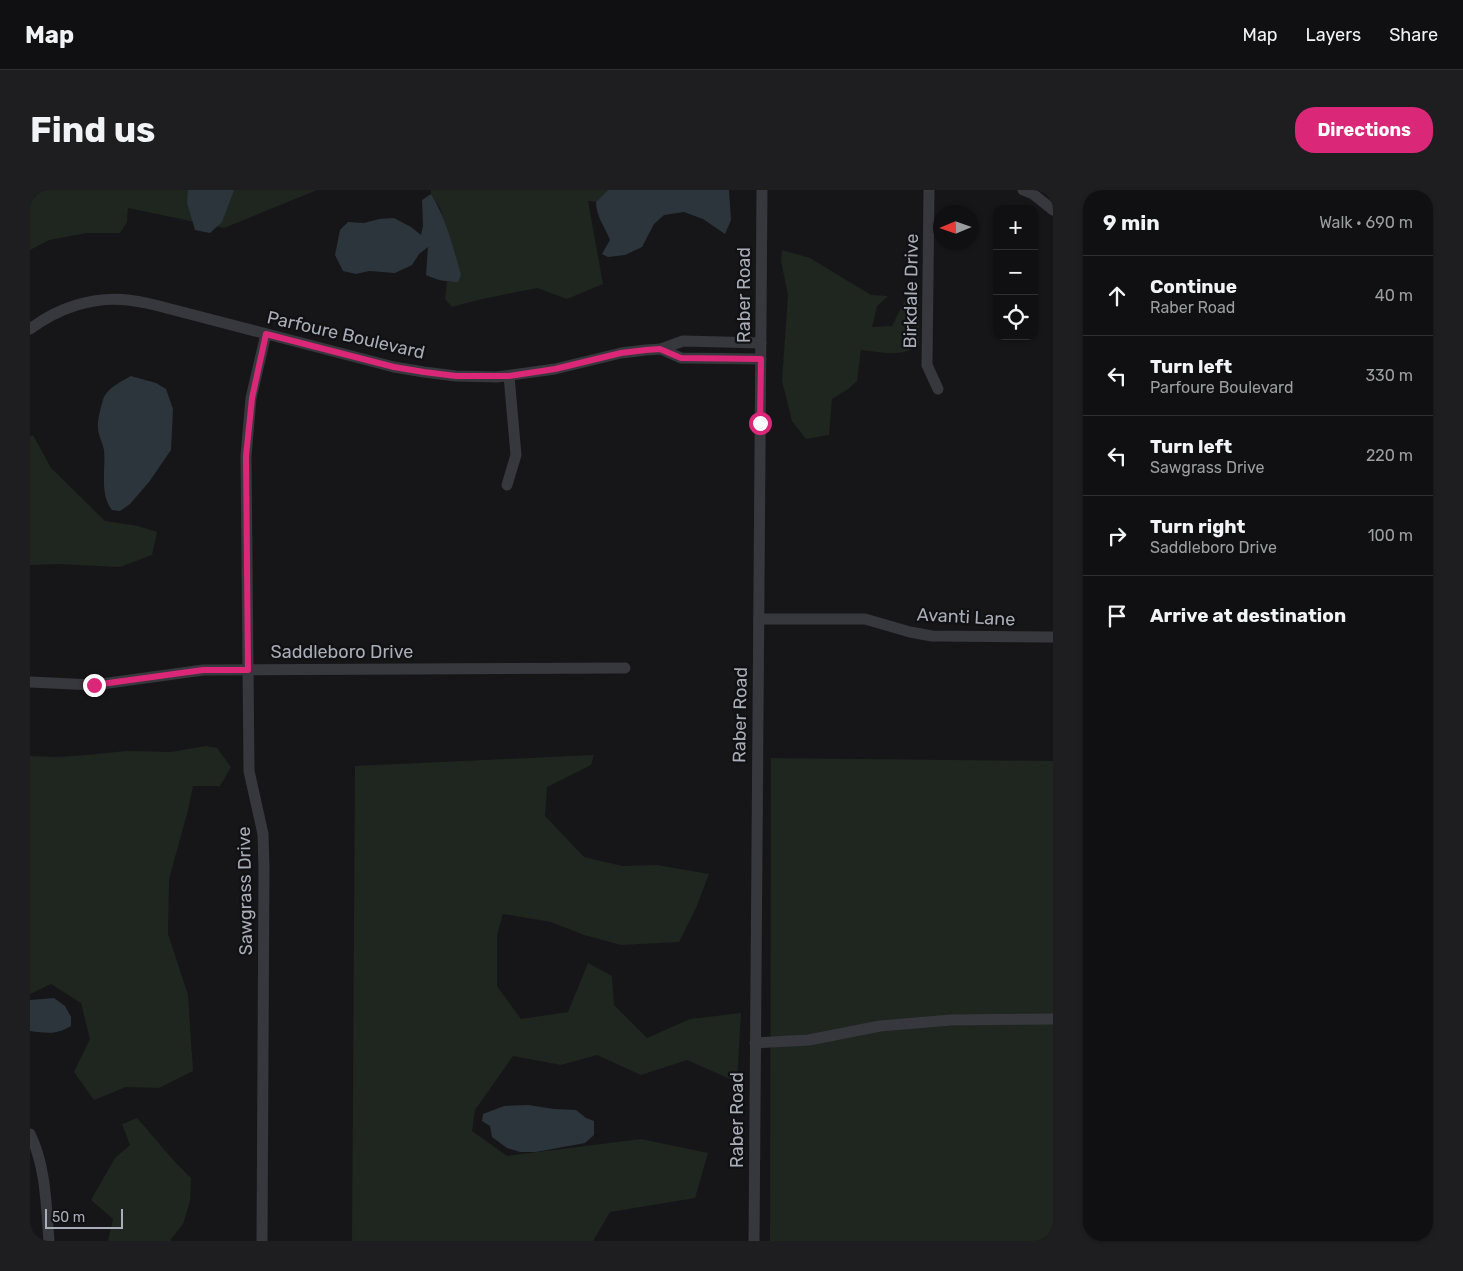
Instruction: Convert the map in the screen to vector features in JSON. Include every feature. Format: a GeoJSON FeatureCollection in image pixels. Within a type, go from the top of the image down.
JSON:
{"type":"FeatureCollection","features":[{"type":"Feature","properties":{"kind":"street","name":"Raber Road"},"geometry":{"type":"LineString","coordinates":[[754,1241],[762,190]]}},
{"type":"Feature","properties":{"kind":"street","name":"Birkdale Drive"},"geometry":{"type":"LineString","coordinates":[[929,190],[927,365],[938,389]]}},
{"type":"Feature","properties":{"kind":"street"},"geometry":{"type":"LineString","coordinates":[[1031,191],[1053,210]]}},
{"type":"Feature","properties":{"kind":"street","name":"Parfoure Boulevard"},"geometry":{"type":"LineString","coordinates":[[30,329],[56,313],[74,306],[94,301],[128,300],[155,305],[394,367],[456,376],[509,376],[555,369],[621,353],[660,349],[683,342],[761,343]]}},
{"type":"Feature","properties":{"kind":"street","name":"Sawgrass Drive"},"geometry":{"type":"LineString","coordinates":[[262,1241],[264,868],[263,834],[249,771],[247,439],[252,398],[266,334]]}},
{"type":"Feature","properties":{"kind":"street","name":"Parfoure Boulevard"},"geometry":{"type":"LineString","coordinates":[[660,349],[681,358],[761,359]]}},
{"type":"Feature","properties":{"kind":"street"},"geometry":{"type":"LineString","coordinates":[[507,485],[516,455],[509,376]]}},
{"type":"Feature","properties":{"kind":"street","name":"Avanti Lane"},"geometry":{"type":"LineString","coordinates":[[759,619],[864,619],[932,636],[1053,637]]}},
{"type":"Feature","properties":{"kind":"street","name":"Saddleboro Drive"},"geometry":{"type":"LineString","coordinates":[[30,682],[94,685],[203,670],[624,668]]}},
{"type":"Feature","properties":{"kind":"street"},"geometry":{"type":"LineString","coordinates":[[756,1043],[809,1040],[880,1026],[951,1020],[1053,1019]]}},
{"type":"Feature","properties":{"kind":"street"},"geometry":{"type":"LineString","coordinates":[[30,1134],[39,1156],[43,1173],[49,1241]]}},
{"type":"Feature","properties":{"kind":"shaded area"},"geometry":{"type":"Polygon","coordinates":[[[30,190],[317,190],[224,228],[128,208],[127,222],[120,233],[87,233],[49,240],[30,250],[30,190]]]}},
{"type":"Feature","properties":{"kind":"shaded area"},"geometry":{"type":"Polygon","coordinates":[[[188,190],[234,190],[222,222],[210,233],[195,230],[187,203],[188,190]]]}},
{"type":"Feature","properties":{"kind":"shaded area"},"geometry":{"type":"Polygon","coordinates":[[[431,190],[608,190],[596,202],[588,201],[603,284],[567,299],[537,288],[452,307],[445,299],[447,282],[458,282],[449,236],[440,208],[431,194],[431,190]]]}},
{"type":"Feature","properties":{"kind":"shaded area"},"geometry":{"type":"Polygon","coordinates":[[[608,190],[729,190],[731,220],[725,234],[703,219],[684,212],[664,215],[654,224],[642,247],[625,255],[608,257],[602,254],[610,240],[599,217],[596,202],[608,190]]]}},
{"type":"Feature","properties":{"kind":"shaded area"},"geometry":{"type":"Polygon","coordinates":[[[431,194],[441,213],[452,243],[461,275],[458,282],[449,282],[426,275],[428,247],[419,254],[412,265],[395,273],[369,271],[356,274],[343,271],[335,255],[340,230],[348,222],[364,223],[394,218],[421,235],[423,226],[422,200],[431,194]]]}},
{"type":"Feature","properties":{"kind":"shaded area"},"geometry":{"type":"Polygon","coordinates":[[[782,250],[810,258],[871,295],[888,296],[877,306],[872,327],[892,326],[905,300],[919,299],[919,345],[905,352],[898,353],[861,350],[857,381],[832,399],[829,435],[806,439],[792,421],[782,381],[788,295],[781,261],[782,250]]]}},
{"type":"Feature","properties":{"kind":"shaded area"},"geometry":{"type":"Polygon","coordinates":[[[131,376],[156,383],[166,389],[173,409],[171,450],[149,482],[130,504],[120,511],[112,510],[108,504],[104,489],[104,450],[98,430],[98,421],[106,393],[131,376]]]}},
{"type":"Feature","properties":{"kind":"shaded area"},"geometry":{"type":"Polygon","coordinates":[[[33,435],[51,468],[105,521],[138,526],[157,532],[152,555],[120,567],[59,564],[30,565],[30,437],[33,435]]]}},
{"type":"Feature","properties":{"kind":"shaded area"},"geometry":{"type":"Polygon","coordinates":[[[206,746],[217,748],[231,767],[220,786],[193,786],[169,879],[168,934],[188,995],[193,1071],[159,1088],[126,1087],[94,1100],[74,1072],[90,1039],[81,1003],[51,984],[30,994],[30,756],[58,757],[125,751],[171,752],[206,746]]]}},
{"type":"Feature","properties":{"kind":"shaded area"},"geometry":{"type":"Polygon","coordinates":[[[594,755],[591,765],[547,787],[545,816],[584,857],[622,866],[657,865],[709,874],[696,908],[679,942],[621,945],[584,935],[551,922],[503,914],[497,935],[497,986],[521,1019],[568,1012],[588,963],[612,976],[614,1005],[647,1038],[690,1019],[741,1013],[737,1082],[687,1060],[641,1075],[597,1055],[561,1065],[513,1056],[475,1110],[472,1131],[507,1156],[641,1139],[708,1153],[695,1198],[610,1212],[593,1241],[352,1241],[355,766],[594,755]]]}},
{"type":"Feature","properties":{"kind":"shaded area"},"geometry":{"type":"Polygon","coordinates":[[[771,758],[1053,761],[1053,1241],[770,1241],[771,758]]]}},
{"type":"Feature","properties":{"kind":"shaded area"},"geometry":{"type":"Polygon","coordinates":[[[54,998],[65,1006],[71,1017],[71,1026],[56,1032],[30,1031],[30,1000],[54,998]]]}},
{"type":"Feature","properties":{"kind":"shaded area"},"geometry":{"type":"Polygon","coordinates":[[[528,1105],[576,1110],[586,1118],[594,1121],[594,1135],[585,1143],[536,1152],[520,1152],[507,1148],[492,1137],[490,1126],[482,1121],[483,1114],[504,1106],[528,1105]]]}},
{"type":"Feature","properties":{"kind":"shaded area"},"geometry":{"type":"Polygon","coordinates":[[[137,1118],[191,1178],[190,1201],[183,1224],[171,1241],[108,1241],[113,1219],[91,1200],[115,1158],[130,1145],[122,1124],[137,1118]]]}},
{"type":"Feature","properties":{"kind":"route"},"geometry":{"type":"LineString","coordinates":[[94,685],[203,670],[248,670],[246,456],[252,398],[266,334],[394,367],[456,376],[509,376],[555,369],[621,353],[660,349],[681,358],[761,359],[760,423]]}}]}
